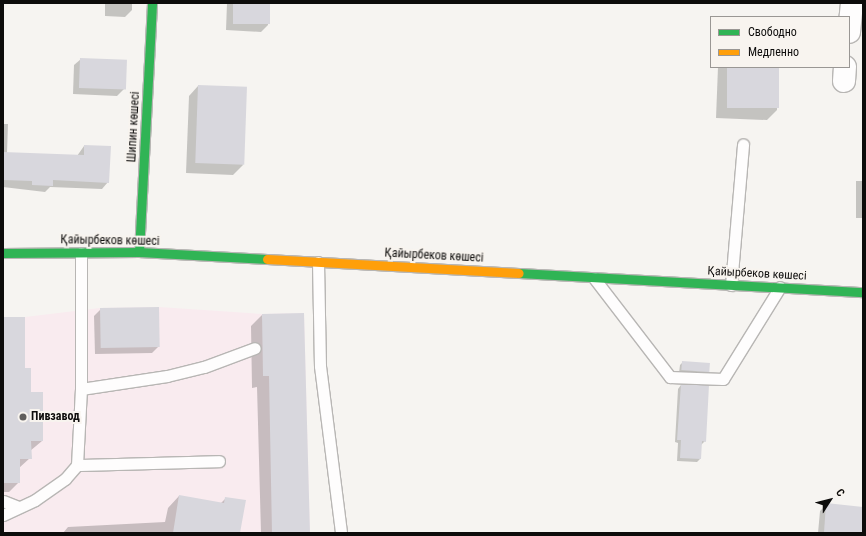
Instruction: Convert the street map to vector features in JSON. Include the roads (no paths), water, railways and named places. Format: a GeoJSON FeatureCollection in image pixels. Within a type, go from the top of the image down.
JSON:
{"type":"FeatureCollection","features":[{"type":"Feature","properties":{"kind":"main road","name":"Шипин көшесі"},"geometry":{"type":"LineString","coordinates":[[139,252],[152,3]]}},
{"type":"Feature","properties":{"kind":"main road","name":"Қайырбеков көшесі"},"geometry":{"type":"LineString","coordinates":[[3,253],[139,252],[863,292]]}},
{"type":"Feature","properties":{"kind":"lane"},"geometry":{"type":"LineString","coordinates":[[731,285],[743,145]]}},
{"type":"Feature","properties":{"kind":"lane"},"geometry":{"type":"LineString","coordinates":[[3,515],[19,508],[65,479],[77,465],[81,389],[81,253]]}},
{"type":"Feature","properties":{"kind":"lane"},"geometry":{"type":"LineString","coordinates":[[318,262],[320,366],[341,533]]}},
{"type":"Feature","properties":{"kind":"lane"},"geometry":{"type":"LineString","coordinates":[[594,277],[670,377],[723,379],[780,287]]}},
{"type":"Feature","properties":{"kind":"lane"},"geometry":{"type":"LineString","coordinates":[[81,389],[168,376],[204,367],[255,348]]}},
{"type":"Feature","properties":{"kind":"lane"},"geometry":{"type":"LineString","coordinates":[[77,465],[219,461]]}},
{"type":"Feature","properties":{"kind":"lane"},"geometry":{"type":"LineString","coordinates":[[3,501],[19,508]]}},
{"type":"Feature","properties":{"kind":"place","name":"Пивзавод"},"geometry":{"type":"Point","coordinates":[23,417]}}]}
